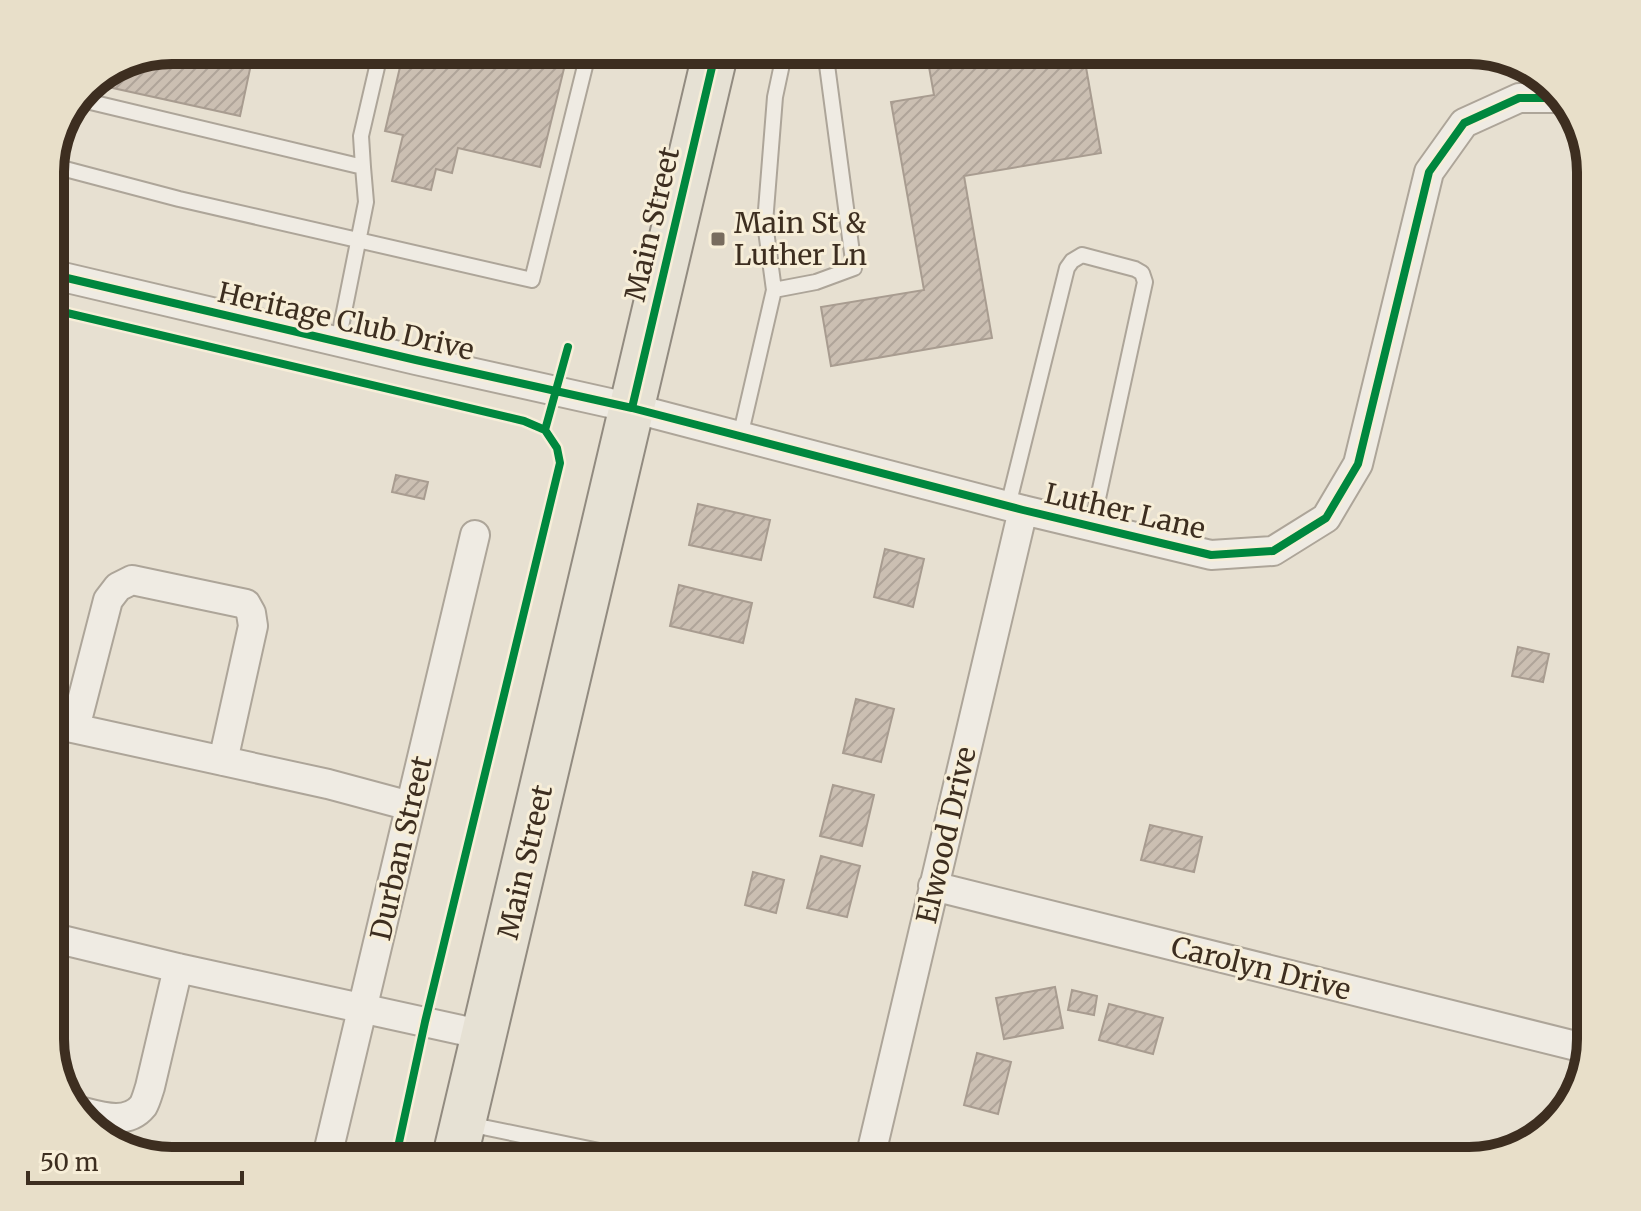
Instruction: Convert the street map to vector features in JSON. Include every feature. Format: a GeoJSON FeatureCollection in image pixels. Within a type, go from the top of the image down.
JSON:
{"type":"FeatureCollection","features":[{"type":"Feature","properties":{"kind":"main road","name":"Main Street"},"geometry":{"type":"LineString","coordinates":[[459,1142],[713,64]]}},
{"type":"Feature","properties":{"kind":"street","name":"Luther Lane"},"geometry":{"type":"LineString","coordinates":[[632,408],[1016,508],[1211,555],[1273,551],[1326,518],[1358,464],[1429,172],[1464,123],[1519,98],[1547,98]]}},
{"type":"Feature","properties":{"kind":"street","name":"Heritage Club Drive"},"geometry":{"type":"LineString","coordinates":[[64,277],[632,408]]}},
{"type":"Feature","properties":{"kind":"street","name":"Elwood Drive"},"geometry":{"type":"LineString","coordinates":[[873,1147],[1016,508]]}},
{"type":"Feature","properties":{"kind":"street","name":"Durban Street"},"geometry":{"type":"LineString","coordinates":[[329,1147],[475,535]]}},
{"type":"Feature","properties":{"kind":"street"},"geometry":{"type":"LineString","coordinates":[[64,723],[108,600],[118,587],[132,580],[246,604],[253,626],[223,761]]}},
{"type":"Feature","properties":{"kind":"street"},"geometry":{"type":"LineString","coordinates":[[64,726],[328,784],[410,806]]}},
{"type":"Feature","properties":{"kind":"street","name":"Carolyn Drive"},"geometry":{"type":"LineString","coordinates":[[933,886],[1576,1046]]}},
{"type":"Feature","properties":{"kind":"street"},"geometry":{"type":"LineString","coordinates":[[64,940],[484,1035]]}},
{"type":"Feature","properties":{"kind":"street"},"geometry":{"type":"LineString","coordinates":[[96,1115],[112,1119],[130,1116],[144,1105],[178,968]]}},
{"type":"Feature","properties":{"kind":"lane"},"geometry":{"type":"LineString","coordinates":[[338,342],[366,202],[361,136],[378,64]]}},
{"type":"Feature","properties":{"kind":"lane"},"geometry":{"type":"LineString","coordinates":[[64,169],[179,199],[532,280],[586,64]]}},
{"type":"Feature","properties":{"kind":"lane"},"geometry":{"type":"LineString","coordinates":[[740,437],[774,290],[765,223],[775,97],[782,64]]}},
{"type":"Feature","properties":{"kind":"lane"},"geometry":{"type":"LineString","coordinates":[[774,290],[816,282],[854,268],[827,64]]}},
{"type":"Feature","properties":{"kind":"lane"},"geometry":{"type":"LineString","coordinates":[[91,102],[363,167]]}},
{"type":"Feature","properties":{"kind":"lane"},"geometry":{"type":"LineString","coordinates":[[1016,508],[1067,268],[1082,255],[1135,269],[1142,273],[1145,282],[1092,526]]}},
{"type":"Feature","properties":{"kind":"lane"},"geometry":{"type":"LineString","coordinates":[[459,1142],[513,1147]]}},
{"type":"Feature","properties":{"kind":"building"},"geometry":{"type":"Polygon","coordinates":[[[251,64],[240,116],[107,87],[131,72],[151,66],[251,64]]]}},
{"type":"Feature","properties":{"kind":"building"},"geometry":{"type":"Polygon","coordinates":[[[401,64],[565,64],[540,167],[458,148],[452,173],[436,169],[431,190],[392,181],[403,135],[385,131],[401,64]]]}},
{"type":"Feature","properties":{"kind":"building"},"geometry":{"type":"Polygon","coordinates":[[[928,64],[1085,64],[1101,153],[964,176],[992,338],[831,366],[821,307],[924,290],[891,102],[934,95],[928,64]]]}},
{"type":"Feature","properties":{"kind":"building"},"geometry":{"type":"Polygon","coordinates":[[[396,475],[428,482],[424,499],[392,492],[396,475]]]}},
{"type":"Feature","properties":{"kind":"building"},"geometry":{"type":"Polygon","coordinates":[[[698,504],[770,520],[761,560],[689,545],[698,504]]]}},
{"type":"Feature","properties":{"kind":"building"},"geometry":{"type":"Polygon","coordinates":[[[885,549],[924,559],[913,607],[874,597],[885,549]]]}},
{"type":"Feature","properties":{"kind":"building"},"geometry":{"type":"Polygon","coordinates":[[[679,585],[752,603],[743,643],[670,626],[679,585]]]}},
{"type":"Feature","properties":{"kind":"building"},"geometry":{"type":"Polygon","coordinates":[[[1518,647],[1549,654],[1543,682],[1512,676],[1518,647]]]}},
{"type":"Feature","properties":{"kind":"building"},"geometry":{"type":"Polygon","coordinates":[[[856,699],[894,709],[881,762],[843,753],[856,699]]]}},
{"type":"Feature","properties":{"kind":"building"},"geometry":{"type":"Polygon","coordinates":[[[833,785],[874,795],[862,846],[820,836],[833,785]]]}},
{"type":"Feature","properties":{"kind":"building"},"geometry":{"type":"Polygon","coordinates":[[[1150,825],[1202,837],[1194,872],[1141,860],[1150,825]]]}},
{"type":"Feature","properties":{"kind":"building"},"geometry":{"type":"Polygon","coordinates":[[[821,856],[860,866],[847,917],[807,908],[821,856]]]}},
{"type":"Feature","properties":{"kind":"building"},"geometry":{"type":"Polygon","coordinates":[[[753,872],[784,880],[776,913],[745,905],[753,872]]]}},
{"type":"Feature","properties":{"kind":"building"},"geometry":{"type":"Polygon","coordinates":[[[1055,987],[1063,1028],[1004,1039],[996,998],[1055,987]]]}},
{"type":"Feature","properties":{"kind":"building"},"geometry":{"type":"Polygon","coordinates":[[[1072,990],[1097,996],[1094,1015],[1068,1010],[1072,990]]]}},
{"type":"Feature","properties":{"kind":"building"},"geometry":{"type":"Polygon","coordinates":[[[1109,1004],[1163,1018],[1153,1054],[1099,1040],[1109,1004]]]}},
{"type":"Feature","properties":{"kind":"building"},"geometry":{"type":"Polygon","coordinates":[[[977,1053],[1011,1062],[998,1114],[964,1105],[977,1053]]]}},
{"type":"Feature","properties":{"kind":"cycle path"},"geometry":{"type":"LineString","coordinates":[[632,408],[713,64]]}},
{"type":"Feature","properties":{"kind":"cycle path"},"geometry":{"type":"LineString","coordinates":[[64,277],[632,408],[1023,510],[1211,555],[1273,551],[1326,518],[1358,464],[1429,172],[1464,123],[1519,98],[1547,98]]}},
{"type":"Feature","properties":{"kind":"cycle path"},"geometry":{"type":"LineString","coordinates":[[64,312],[524,421],[545,430]]}},
{"type":"Feature","properties":{"kind":"cycle path"},"geometry":{"type":"LineString","coordinates":[[398,1147],[425,1022],[560,463],[557,448],[545,430],[568,347]]}},
{"type":"Feature","properties":{"kind":"place","name":"Main St & Luther Ln"},"geometry":{"type":"Point","coordinates":[718,239]}}]}
